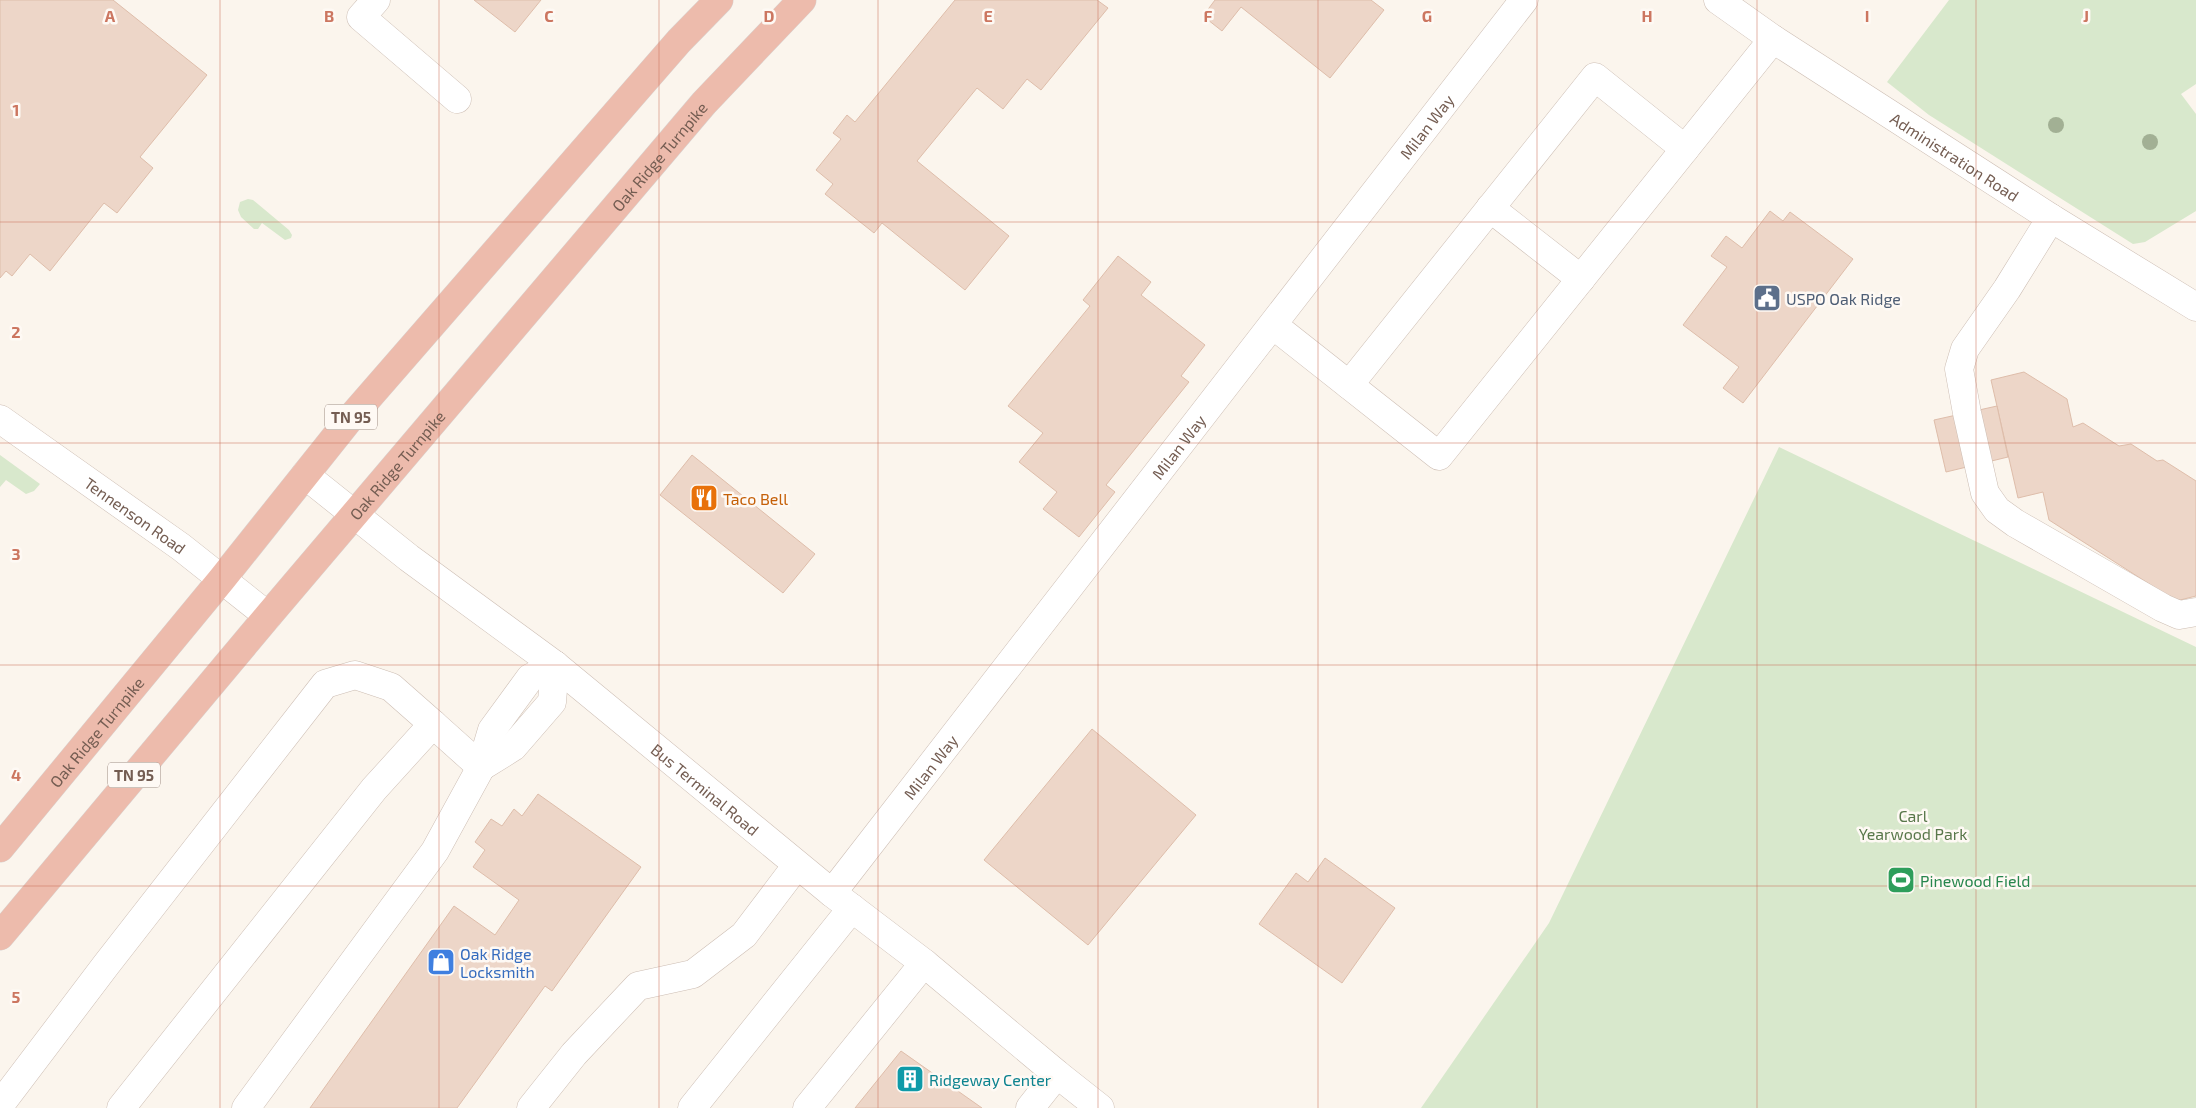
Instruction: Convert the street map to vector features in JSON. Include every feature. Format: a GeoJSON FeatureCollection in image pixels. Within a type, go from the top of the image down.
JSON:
{"type":"FeatureCollection","features":[{"type":"Feature","properties":{"kind":"highway","name":"Oak Ridge Turnpike"},"geometry":{"type":"LineString","coordinates":[[0,848],[222,579],[361,406],[673,48],[718,0]]}},
{"type":"Feature","properties":{"kind":"highway","name":"Oak Ridge Turnpike"},"geometry":{"type":"LineString","coordinates":[[0,936],[268,616],[704,103],[802,0]]}},
{"type":"Feature","properties":{"kind":"street"},"geometry":{"type":"LineString","coordinates":[[376,0],[361,18],[457,99]]}},
{"type":"Feature","properties":{"kind":"street","name":"Milan Way"},"geometry":{"type":"LineString","coordinates":[[692,1108],[842,901],[1273,325],[1524,0]]}},
{"type":"Feature","properties":{"kind":"street","name":"Administration Road"},"geometry":{"type":"LineString","coordinates":[[1718,0],[1773,39],[2051,218],[2196,307]]}},
{"type":"Feature","properties":{"kind":"street"},"geometry":{"type":"LineString","coordinates":[[1273,325],[1439,456],[1773,39]]}},
{"type":"Feature","properties":{"kind":"street"},"geometry":{"type":"LineString","coordinates":[[1349,385],[1595,77],[1685,149]]}},
{"type":"Feature","properties":{"kind":"street"},"geometry":{"type":"LineString","coordinates":[[1490,208],[1581,279]]}},
{"type":"Feature","properties":{"kind":"street"},"geometry":{"type":"LineString","coordinates":[[2051,218],[2007,289],[1965,349],[1959,369],[1966,413],[1985,493],[1997,510],[2015,523],[2155,603],[2179,615],[2196,612]]}},
{"type":"Feature","properties":{"kind":"street","name":"Tennenson Road"},"geometry":{"type":"LineString","coordinates":[[0,420],[120,502],[268,616]]}},
{"type":"Feature","properties":{"kind":"street","name":"Bus Terminal Road"},"geometry":{"type":"LineString","coordinates":[[305,475],[354,515],[555,664],[797,865],[924,963],[1100,1108]]}},
{"type":"Feature","properties":{"kind":"street"},"geometry":{"type":"LineString","coordinates":[[246,1108],[434,851],[481,767],[492,730],[530,678],[555,664]]}},
{"type":"Feature","properties":{"kind":"street"},"geometry":{"type":"LineString","coordinates":[[0,1105],[106,965],[325,684],[355,675],[391,687],[481,767]]}},
{"type":"Feature","properties":{"kind":"street"},"geometry":{"type":"LineString","coordinates":[[121,1108],[374,789],[433,724]]}},
{"type":"Feature","properties":{"kind":"street"},"geometry":{"type":"LineString","coordinates":[[531,1108],[574,1054],[638,986],[694,974],[744,935],[797,865]]}},
{"type":"Feature","properties":{"kind":"street"},"geometry":{"type":"LineString","coordinates":[[807,1108],[924,963]]}},
{"type":"Feature","properties":{"kind":"street"},"geometry":{"type":"LineString","coordinates":[[1030,1108],[1057,1074]]}},
{"type":"Feature","properties":{"kind":"green space"},"geometry":{"type":"Polygon","coordinates":[[[1949,0],[2196,0],[2196,84],[2181,94],[2196,114],[2196,211],[2145,242],[2133,244],[1929,115],[1887,82],[1949,0]]]}},
{"type":"Feature","properties":{"kind":"green space"},"geometry":{"type":"Polygon","coordinates":[[[248,199],[253,200],[289,230],[292,235],[291,238],[285,240],[262,223],[258,229],[254,229],[241,217],[238,210],[240,202],[248,199]]]}},
{"type":"Feature","properties":{"kind":"green space","name":"Carl Yearwood Park"},"geometry":{"type":"Polygon","coordinates":[[[1779,447],[2196,647],[2196,1108],[1421,1108],[1549,923],[1779,447]]]}},
{"type":"Feature","properties":{"kind":"green space"},"geometry":{"type":"Polygon","coordinates":[[[0,455],[40,484],[34,491],[26,494],[6,480],[0,487],[0,455]]]}},
{"type":"Feature","properties":{"kind":"building"},"geometry":{"type":"Polygon","coordinates":[[[0,0],[113,0],[207,75],[140,157],[153,168],[117,213],[104,203],[50,271],[30,254],[12,276],[6,271],[0,278],[0,0]]]}},
{"type":"Feature","properties":{"kind":"building"},"geometry":{"type":"Polygon","coordinates":[[[474,0],[541,0],[515,32],[474,0]]]}},
{"type":"Feature","properties":{"kind":"building"},"geometry":{"type":"Polygon","coordinates":[[[955,0],[1097,0],[1108,8],[1041,90],[1027,79],[1003,109],[977,88],[917,161],[1009,236],[965,290],[882,223],[874,233],[825,194],[833,184],[816,170],[841,139],[833,133],[847,115],[855,122],[955,0]]]}},
{"type":"Feature","properties":{"kind":"building"},"geometry":{"type":"Polygon","coordinates":[[[1215,0],[1371,0],[1384,10],[1330,78],[1241,7],[1222,31],[1203,16],[1215,0]]]}},
{"type":"Feature","properties":{"kind":"building"},"geometry":{"type":"Polygon","coordinates":[[[1770,211],[1783,221],[1790,212],[1853,259],[1743,403],[1723,388],[1739,367],[1683,325],[1727,267],[1711,256],[1726,236],[1742,248],[1770,211]]]}},
{"type":"Feature","properties":{"kind":"building"},"geometry":{"type":"Polygon","coordinates":[[[1118,256],[1151,282],[1141,295],[1205,345],[1181,376],[1189,382],[1106,485],[1115,492],[1079,537],[1043,509],[1057,492],[1019,462],[1043,433],[1008,406],[1090,306],[1083,300],[1118,256]]]}},
{"type":"Feature","properties":{"kind":"building"},"geometry":{"type":"Polygon","coordinates":[[[2024,372],[2067,399],[2073,427],[2083,423],[2119,446],[2131,444],[2157,461],[2163,460],[2196,481],[2196,596],[2176,601],[2049,520],[2043,492],[2018,498],[1991,380],[2024,372]]]}},
{"type":"Feature","properties":{"kind":"building"},"geometry":{"type":"Polygon","coordinates":[[[1997,406],[2008,457],[1946,472],[1934,420],[1997,406]]]}},
{"type":"Feature","properties":{"kind":"building"},"geometry":{"type":"Polygon","coordinates":[[[692,455],[815,554],[783,593],[660,495],[692,455]]]}},
{"type":"Feature","properties":{"kind":"building"},"geometry":{"type":"Polygon","coordinates":[[[1092,729],[1196,815],[1088,945],[984,860],[1092,729]]]}},
{"type":"Feature","properties":{"kind":"building"},"geometry":{"type":"Polygon","coordinates":[[[538,794],[641,867],[552,991],[545,986],[457,1108],[310,1108],[454,906],[495,935],[519,900],[473,867],[485,850],[475,842],[491,819],[502,826],[514,809],[522,816],[538,794]]]}},
{"type":"Feature","properties":{"kind":"building"},"geometry":{"type":"Polygon","coordinates":[[[1325,858],[1395,908],[1342,983],[1259,924],[1296,873],[1308,882],[1325,858]]]}},
{"type":"Feature","properties":{"kind":"building","name":"Ridgeway Center"},"geometry":{"type":"Polygon","coordinates":[[[901,1051],[982,1108],[855,1108],[901,1051]]]}},
{"type":"Feature","properties":{"kind":"place","name":"USPO Oak Ridge"},"geometry":{"type":"Point","coordinates":[1767,298]}},
{"type":"Feature","properties":{"kind":"place","name":"Taco Bell"},"geometry":{"type":"Point","coordinates":[704,498]}},
{"type":"Feature","properties":{"kind":"place","name":"Pinewood Field"},"geometry":{"type":"Point","coordinates":[1901,880]}},
{"type":"Feature","properties":{"kind":"place","name":"Oak Ridge Locksmith"},"geometry":{"type":"Point","coordinates":[441,962]}},
{"type":"Feature","properties":{"kind":"place","name":"Ridgeway Center"},"geometry":{"type":"Point","coordinates":[910,1079]}}]}
